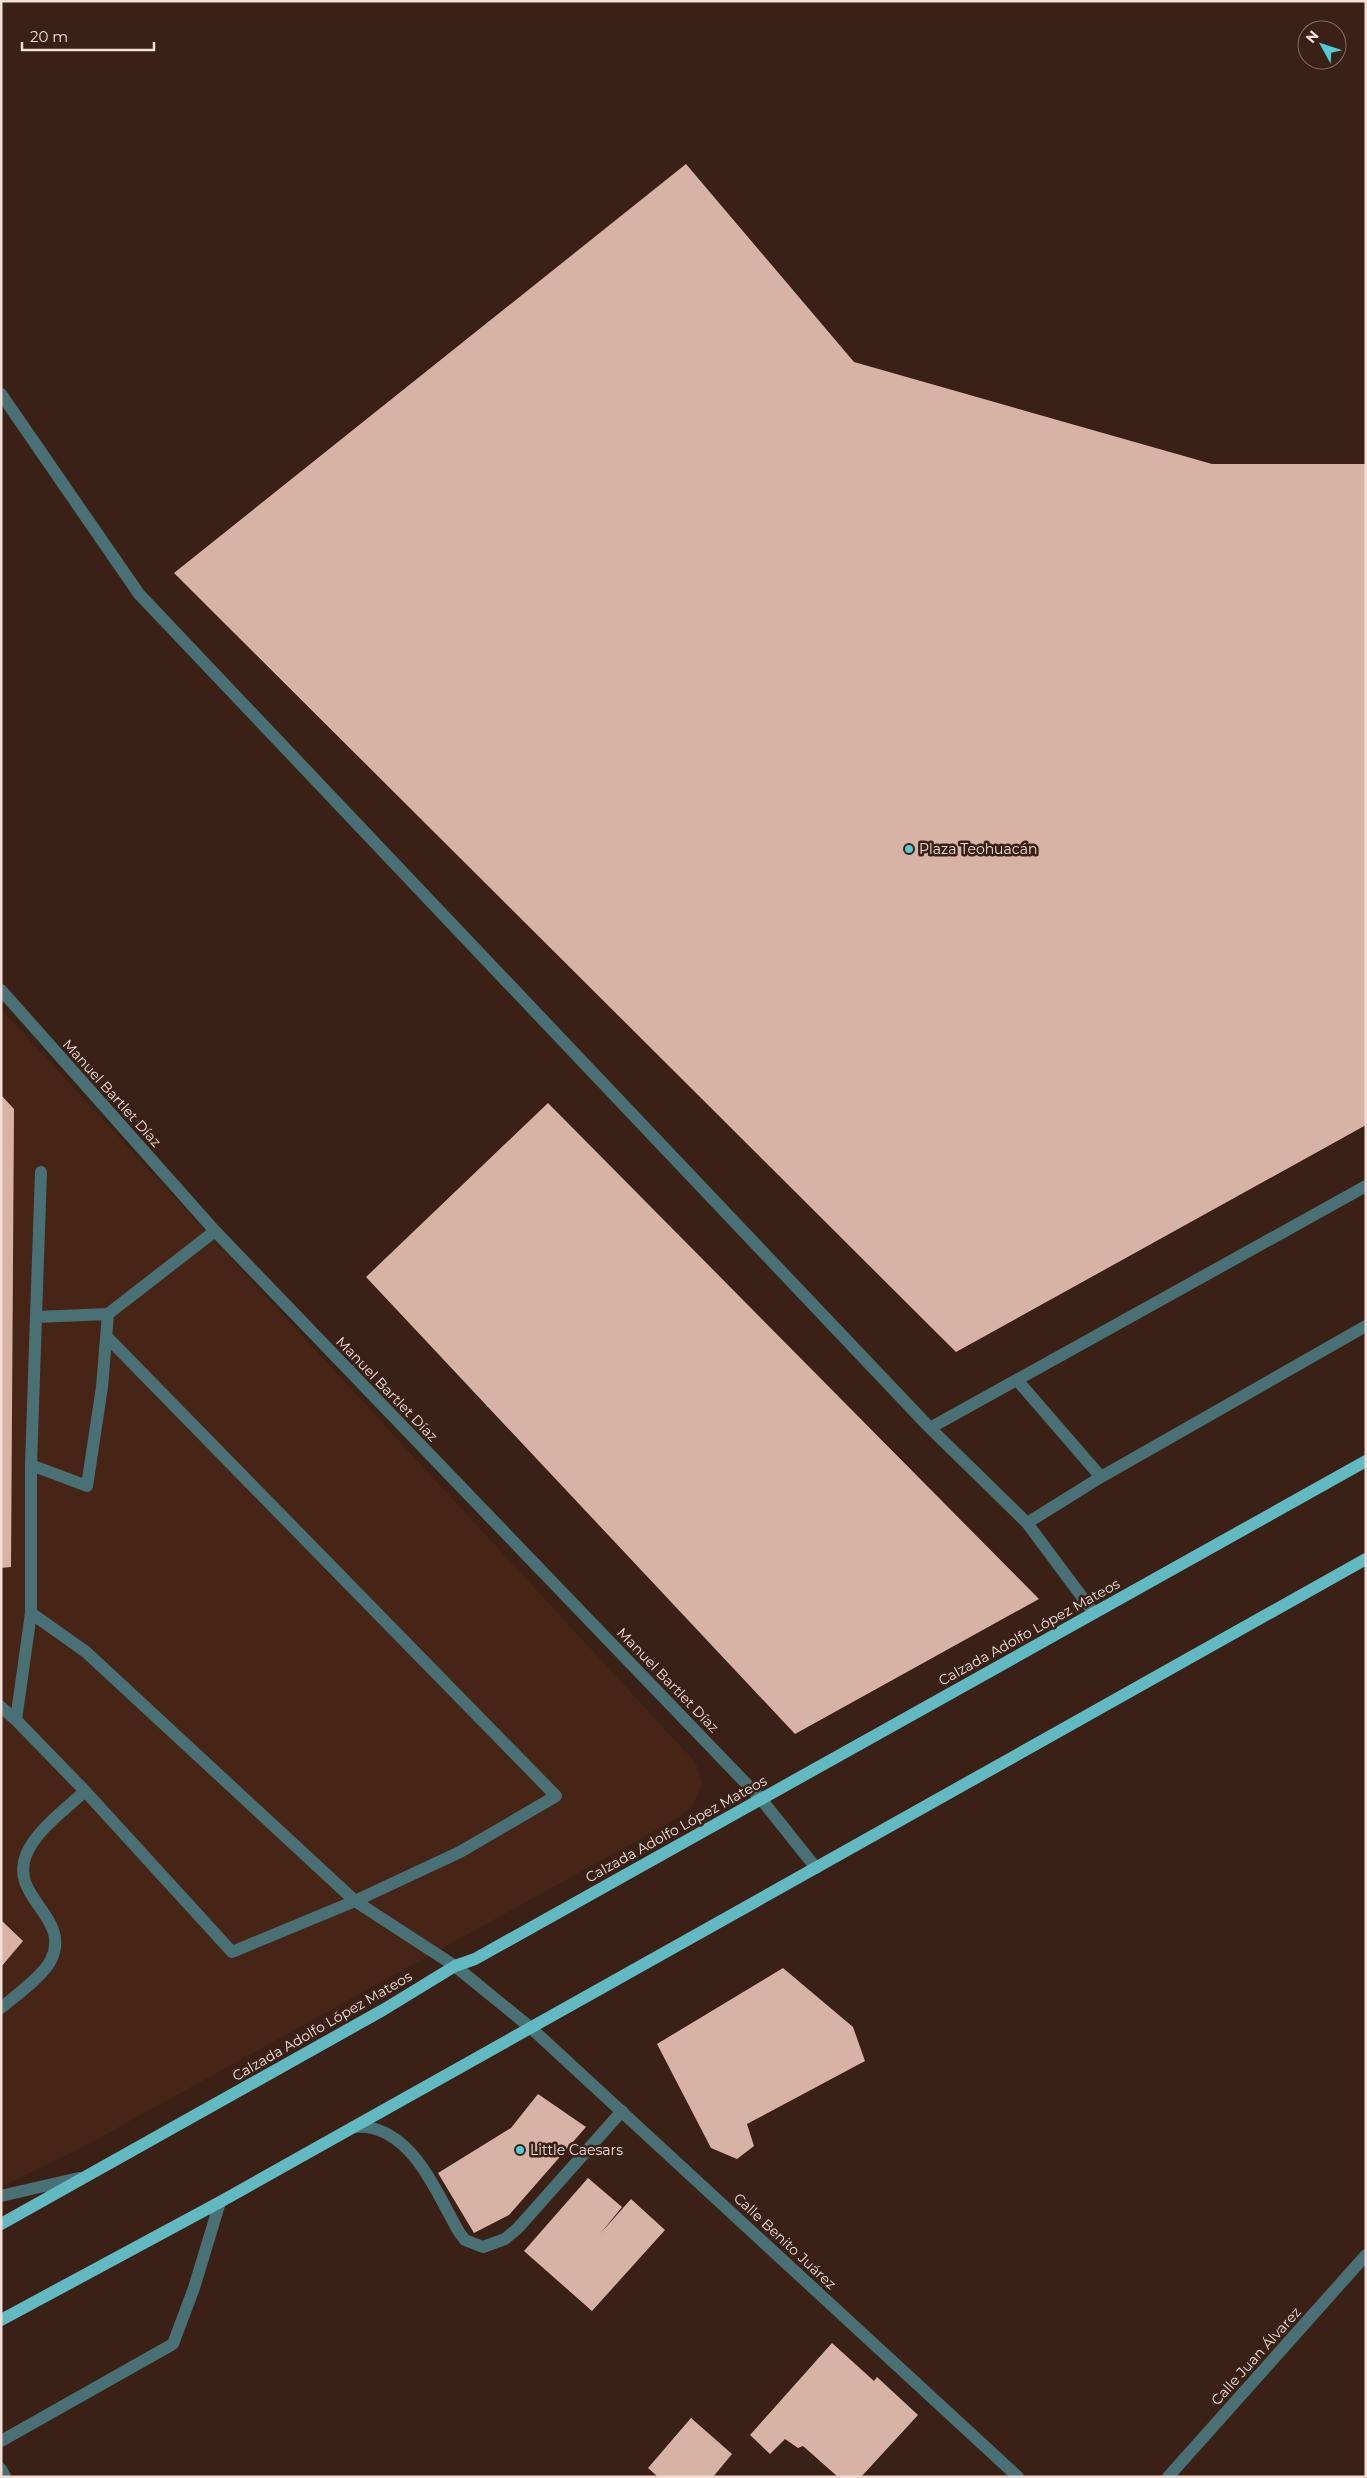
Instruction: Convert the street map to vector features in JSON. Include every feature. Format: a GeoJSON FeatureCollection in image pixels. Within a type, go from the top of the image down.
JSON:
{"type":"FeatureCollection","features":[{"type":"Feature","properties":{"kind":"main road","name":"Calzada Adolfo López Mateos"},"geometry":{"type":"LineString","coordinates":[[1,2224],[383,2010],[455,1966],[475,1959],[1366,1462]]}},
{"type":"Feature","properties":{"kind":"main road"},"geometry":{"type":"LineString","coordinates":[[1,2320],[220,2202],[1366,1559]]}},
{"type":"Feature","properties":{"kind":"street"},"geometry":{"type":"LineString","coordinates":[[1,394],[138,594],[930,1428],[1027,1523],[1094,1613]]}},
{"type":"Feature","properties":{"kind":"street","name":"Manuel Bartlet Díaz"},"geometry":{"type":"LineString","coordinates":[[1,990],[215,1231],[762,1799],[816,1868]]}},
{"type":"Feature","properties":{"kind":"street"},"geometry":{"type":"LineString","coordinates":[[16,1720],[31,1613],[31,1465],[41,1172]]}},
{"type":"Feature","properties":{"kind":"street"},"geometry":{"type":"LineString","coordinates":[[930,1428],[1366,1186]]}},
{"type":"Feature","properties":{"kind":"street"},"geometry":{"type":"LineString","coordinates":[[36,1317],[108,1314],[215,1231]]}},
{"type":"Feature","properties":{"kind":"street"},"geometry":{"type":"LineString","coordinates":[[31,1465],[87,1486],[108,1338],[108,1314]]}},
{"type":"Feature","properties":{"kind":"street"},"geometry":{"type":"LineString","coordinates":[[1027,1523],[1101,1477],[1366,1326]]}},
{"type":"Feature","properties":{"kind":"street"},"geometry":{"type":"LineString","coordinates":[[1,1707],[85,1791],[232,1952],[355,1901],[460,1852],[556,1796],[108,1338]]}},
{"type":"Feature","properties":{"kind":"street"},"geometry":{"type":"LineString","coordinates":[[1017,1380],[1101,1477]]}},
{"type":"Feature","properties":{"kind":"street","name":"Calle Benito Juárez"},"geometry":{"type":"LineString","coordinates":[[31,1613],[86,1652],[355,1901],[455,1966],[531,2028],[1018,2477]]}},
{"type":"Feature","properties":{"kind":"street"},"geometry":{"type":"LineString","coordinates":[[1,2008],[42,1971],[51,1960],[54,1948],[51,1920],[25,1884],[23,1869],[25,1856],[40,1834],[85,1791]]}},
{"type":"Feature","properties":{"kind":"street"},"geometry":{"type":"LineString","coordinates":[[353,2127],[372,2127],[390,2136],[407,2148],[418,2162],[465,2240],[483,2247],[505,2239],[518,2228],[622,2111]]}},
{"type":"Feature","properties":{"kind":"street"},"geometry":{"type":"LineString","coordinates":[[1,2196],[86,2177]]}},
{"type":"Feature","properties":{"kind":"street"},"geometry":{"type":"LineString","coordinates":[[1,2441],[173,2344],[194,2288],[220,2202]]}},
{"type":"Feature","properties":{"kind":"street","name":"Calle Juan Álvarez"},"geometry":{"type":"LineString","coordinates":[[1168,2477],[1366,2255]]}},
{"type":"Feature","properties":{"kind":"street"},"geometry":{"type":"LineString","coordinates":[[1,2469],[5,2477]]}},
{"type":"Feature","properties":{"kind":"shaded area"},"geometry":{"type":"Polygon","coordinates":[[[1,1009],[696,1763],[702,1784],[692,1806],[678,1818],[81,2148],[1,2187],[1,1009]]]}},
{"type":"Feature","properties":{"kind":"building","name":"Plaza Teohuacán"},"geometry":{"type":"Polygon","coordinates":[[[686,164],[854,362],[1212,464],[1366,464],[1366,1125],[956,1352],[174,573],[686,164]]]}},
{"type":"Feature","properties":{"kind":"building"},"geometry":{"type":"Polygon","coordinates":[[[1,1095],[14,1109],[11,1567],[1,1568],[1,1095]]]}},
{"type":"Feature","properties":{"kind":"building"},"geometry":{"type":"Polygon","coordinates":[[[548,1103],[1039,1599],[795,1734],[366,1277],[548,1103]]]}},
{"type":"Feature","properties":{"kind":"building"},"geometry":{"type":"Polygon","coordinates":[[[1,1920],[23,1941],[1,1967],[1,1920]]]}},
{"type":"Feature","properties":{"kind":"building"},"geometry":{"type":"Polygon","coordinates":[[[783,1968],[853,2027],[865,2061],[747,2124],[754,2146],[737,2159],[711,2148],[657,2044],[783,1968]]]}},
{"type":"Feature","properties":{"kind":"building","name":"Little Caesars"},"geometry":{"type":"Polygon","coordinates":[[[538,2094],[586,2127],[509,2215],[474,2233],[438,2173],[511,2128],[538,2094]]]}},
{"type":"Feature","properties":{"kind":"building"},"geometry":{"type":"Polygon","coordinates":[[[588,2178],[622,2207],[600,2234],[631,2199],[665,2230],[592,2311],[524,2251],[588,2178]]]}},
{"type":"Feature","properties":{"kind":"building"},"geometry":{"type":"Polygon","coordinates":[[[832,2343],[874,2381],[877,2377],[918,2415],[861,2477],[838,2477],[803,2446],[798,2448],[785,2439],[770,2454],[750,2435],[832,2343]]]}},
{"type":"Feature","properties":{"kind":"building"},"geometry":{"type":"Polygon","coordinates":[[[691,2418],[732,2454],[713,2477],[658,2477],[648,2468],[691,2418]]]}},
{"type":"Feature","properties":{"kind":"place","name":"Plaza Teohuacán"},"geometry":{"type":"Point","coordinates":[909,849]}},
{"type":"Feature","properties":{"kind":"place","name":"Little Caesars"},"geometry":{"type":"Point","coordinates":[520,2150]}}]}
